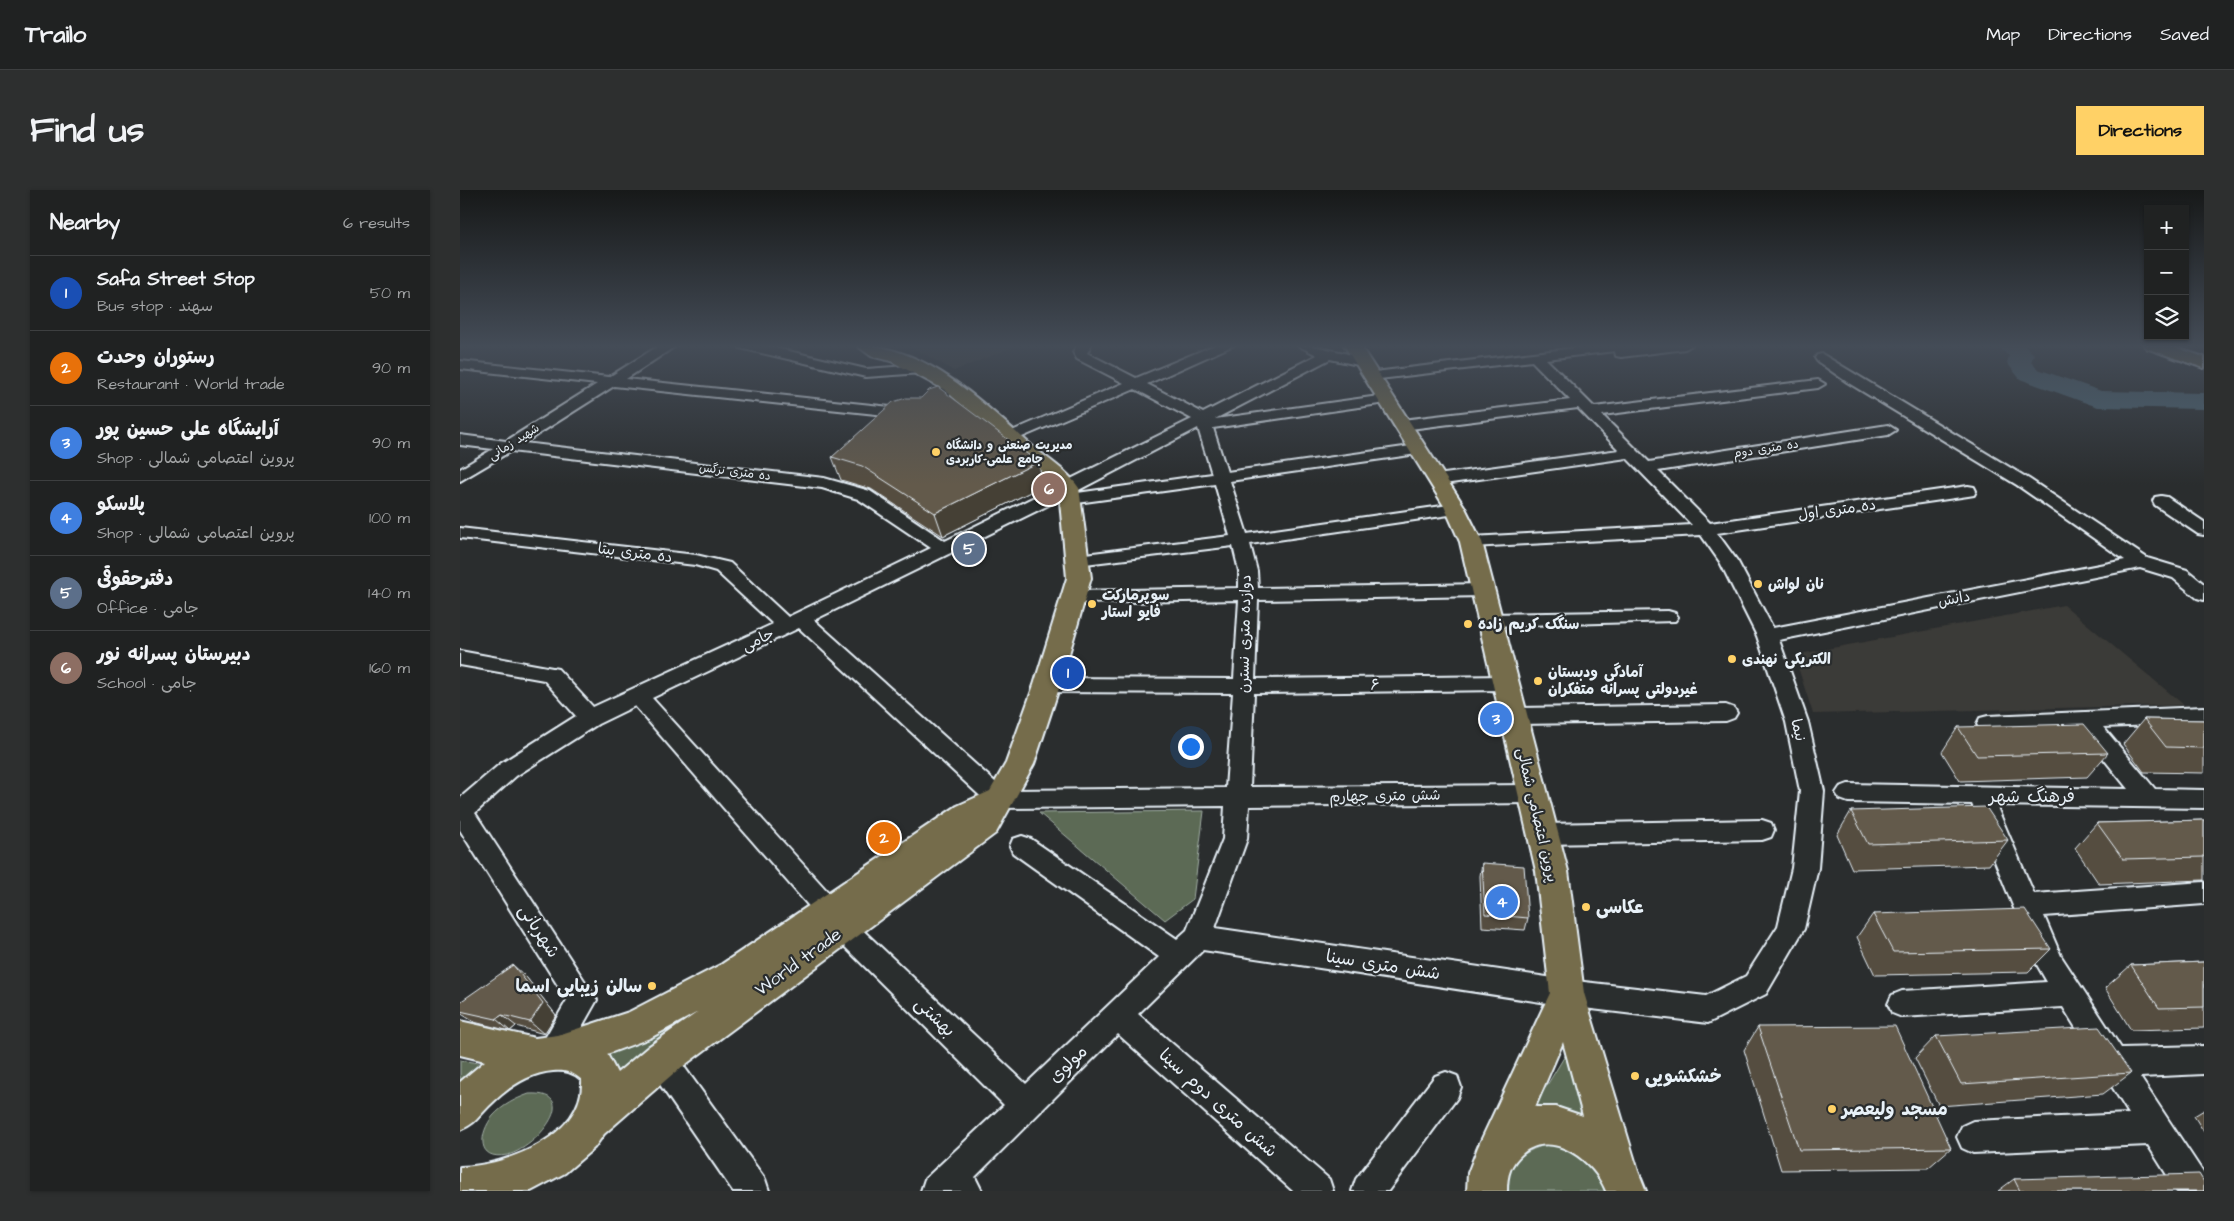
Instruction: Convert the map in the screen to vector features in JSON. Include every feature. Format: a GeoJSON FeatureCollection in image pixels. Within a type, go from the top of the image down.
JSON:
{"type":"FeatureCollection","features":[{"type":"Feature","properties":{"kind":"main road"},"geometry":{"type":"LineString","coordinates":[[958,392],[1010,437],[1069,494]]}},
{"type":"Feature","properties":{"kind":"main road","name":"پروین اعتصامی شمالی"},"geometry":{"type":"LineString","coordinates":[[1381,392],[1456,509],[1471,542],[1552,871],[1567,993],[1624,1185]]}},
{"type":"Feature","properties":{"kind":"main road","name":"World trade"},"geometry":{"type":"LineString","coordinates":[[591,1120],[661,1060],[742,986],[836,920],[986,825],[1020,764],[1047,686],[1078,578],[1069,494]]}},
{"type":"Feature","properties":{"kind":"main road","name":"World trade"},"geometry":{"type":"LineString","coordinates":[[460,1111],[483,1086],[506,1070],[549,1053],[637,1026],[742,986]]}},
{"type":"Feature","properties":{"kind":"main road"},"geometry":{"type":"LineString","coordinates":[[1487,1174],[1567,993]]}},
{"type":"Feature","properties":{"kind":"main road"},"geometry":{"type":"LineString","coordinates":[[460,1038],[549,1053],[581,1054],[594,1064],[601,1079],[600,1098],[591,1120],[553,1174],[537,1173],[513,1185],[490,1190],[469,1191],[460,1186]]}},
{"type":"Feature","properties":{"kind":"main road"},"geometry":{"type":"LineString","coordinates":[[1487,1174],[1510,1136],[1526,1128],[1544,1124],[1563,1126],[1594,1142],[1608,1155],[1624,1185]]}},
{"type":"Feature","properties":{"kind":"street","name":"شهید زمانی"},"geometry":{"type":"LineString","coordinates":[[460,476],[596,392]]}},
{"type":"Feature","properties":{"kind":"street"},"geometry":{"type":"LineString","coordinates":[[711,392],[923,415],[945,392]]}},
{"type":"Feature","properties":{"kind":"street"},"geometry":{"type":"LineString","coordinates":[[1010,437],[1117,392]]}},
{"type":"Feature","properties":{"kind":"street"},"geometry":{"type":"LineString","coordinates":[[1149,392],[1203,422],[1386,400]]}},
{"type":"Feature","properties":{"kind":"street","name":"جامی"},"geometry":{"type":"LineString","coordinates":[[460,811],[508,770],[590,718],[794,622],[945,548],[1069,494],[1260,392]]}},
{"type":"Feature","properties":{"kind":"street","name":"نیما"},"geometry":{"type":"LineString","coordinates":[[1567,993],[1708,1010],[1756,985],[1791,929],[1805,868],[1812,791],[1797,722],[1767,636],[1729,562],[1706,529],[1628,453],[1570,392]]}},
{"type":"Feature","properties":{"kind":"street"},"geometry":{"type":"LineString","coordinates":[[1402,425],[1743,392]]}},
{"type":"Feature","properties":{"kind":"street"},"geometry":{"type":"LineString","coordinates":[[1873,392],[2023,482],[2141,562],[2180,574],[2204,594]]}},
{"type":"Feature","properties":{"kind":"street","name":"دوازده متری نسترن"},"geometry":{"type":"LineString","coordinates":[[1188,946],[1235,839],[1249,594],[1248,571],[1240,540],[1203,422]]}},
{"type":"Feature","properties":{"kind":"street","name":"ده متری دوم"},"geometry":{"type":"LineString","coordinates":[[1644,468],[1888,430]]}},
{"type":"Feature","properties":{"kind":"street","name":"ده متری نرگس"},"geometry":{"type":"LineString","coordinates":[[460,440],[824,483],[864,496],[945,548]]}},
{"type":"Feature","properties":{"kind":"street"},"geometry":{"type":"LineString","coordinates":[[1069,494],[1220,478],[1418,450]]}},
{"type":"Feature","properties":{"kind":"street"},"geometry":{"type":"LineString","coordinates":[[1437,480],[1628,453]]}},
{"type":"Feature","properties":{"kind":"street","name":"ده متری اول"},"geometry":{"type":"LineString","coordinates":[[1471,542],[1706,529],[1968,491]]}},
{"type":"Feature","properties":{"kind":"street"},"geometry":{"type":"LineString","coordinates":[[2161,501],[2204,530]]}},
{"type":"Feature","properties":{"kind":"street"},"geometry":{"type":"LineString","coordinates":[[1076,560],[1240,540],[1456,509]]}},
{"type":"Feature","properties":{"kind":"street","name":"ده متری بیتا"},"geometry":{"type":"LineString","coordinates":[[460,533],[688,559],[723,567],[794,622],[999,799]]}},
{"type":"Feature","properties":{"kind":"street","name":"دانش"},"geometry":{"type":"LineString","coordinates":[[1767,636],[2141,562]]}},
{"type":"Feature","properties":{"kind":"street"},"geometry":{"type":"LineString","coordinates":[[1073,597],[1484,590]]}},
{"type":"Feature","properties":{"kind":"street"},"geometry":{"type":"LineString","coordinates":[[1490,620],[1668,617]]}},
{"type":"Feature","properties":{"kind":"street"},"geometry":{"type":"LineString","coordinates":[[460,658],[551,674],[590,718]]}},
{"type":"Feature","properties":{"kind":"street","name":"۶"},"geometry":{"type":"LineString","coordinates":[[1047,686],[1506,683]]}},
{"type":"Feature","properties":{"kind":"street","name":"بهشتی"},"geometry":{"type":"LineString","coordinates":[[638,696],[836,920],[1026,1105]]}},
{"type":"Feature","properties":{"kind":"street"},"geometry":{"type":"LineString","coordinates":[[1514,716],[1726,713]]}},
{"type":"Feature","properties":{"kind":"street"},"geometry":{"type":"LineString","coordinates":[[1988,724],[2204,715]]}},
{"type":"Feature","properties":{"kind":"street"},"geometry":{"type":"LineString","coordinates":[[2085,720],[2149,798]]}},
{"type":"Feature","properties":{"kind":"street"},"geometry":{"type":"LineString","coordinates":[[1848,793],[1980,794]]}},
{"type":"Feature","properties":{"kind":"street","name":"شش متری چهارم"},"geometry":{"type":"LineString","coordinates":[[999,799],[1533,794]]}},
{"type":"Feature","properties":{"kind":"street","name":"فرهنگ شهر"},"geometry":{"type":"LineString","coordinates":[[2196,1191],[2050,963],[1980,794],[2204,799]]}},
{"type":"Feature","properties":{"kind":"street","name":"شهربانی"},"geometry":{"type":"LineString","coordinates":[[460,811],[583,1000],[549,1053]]}},
{"type":"Feature","properties":{"kind":"street"},"geometry":{"type":"LineString","coordinates":[[1543,834],[1762,830]]}},
{"type":"Feature","properties":{"kind":"street"},"geometry":{"type":"LineString","coordinates":[[1022,846],[1188,946]]}},
{"type":"Feature","properties":{"kind":"street"},"geometry":{"type":"LineString","coordinates":[[2027,906],[2204,893]]}},
{"type":"Feature","properties":{"kind":"street","name":"شش متری سینا"},"geometry":{"type":"LineString","coordinates":[[1188,946],[1567,993]]}},
{"type":"Feature","properties":{"kind":"street","name":"مولوی"},"geometry":{"type":"LineString","coordinates":[[952,1186],[1026,1105],[1188,946]]}},
{"type":"Feature","properties":{"kind":"street"},"geometry":{"type":"LineString","coordinates":[[1902,1004],[2070,994]]}},
{"type":"Feature","properties":{"kind":"street","name":"شش متری دوم سینا"},"geometry":{"type":"LineString","coordinates":[[1118,1014],[1317,1191]]}},
{"type":"Feature","properties":{"kind":"street"},"geometry":{"type":"LineString","coordinates":[[661,1060],[753,1191]]}},
{"type":"Feature","properties":{"kind":"street"},"geometry":{"type":"LineString","coordinates":[[2114,1063],[2204,1060]]}},
{"type":"Feature","properties":{"kind":"street"},"geometry":{"type":"LineString","coordinates":[[1368,1191],[1446,1087]]}},
{"type":"Feature","properties":{"kind":"street"},"geometry":{"type":"LineString","coordinates":[[1973,1137],[2156,1128]]}},
{"type":"Feature","properties":{"kind":"shaded area"},"geometry":{"type":"Polygon","coordinates":[[[2064,605],[2184,705],[1813,714],[1794,655],[2064,605]]]}},
{"type":"Feature","properties":{"kind":"green space"},"geometry":{"type":"Polygon","coordinates":[[[1204,811],[1193,899],[1165,920],[1039,813],[1204,811]]]}},
{"type":"Feature","properties":{"kind":"green space"},"geometry":{"type":"Polygon","coordinates":[[[726,1001],[613,1086],[613,1065],[608,1057],[598,1049],[726,1001]]]}},
{"type":"Feature","properties":{"kind":"green space"},"geometry":{"type":"Polygon","coordinates":[[[1566,1054],[1590,1125],[1532,1110],[1566,1054]]]}},
{"type":"Feature","properties":{"kind":"green space"},"geometry":{"type":"Polygon","coordinates":[[[460,1060],[490,1065],[460,1091],[460,1060]]]}},
{"type":"Feature","properties":{"kind":"green space"},"geometry":{"type":"Polygon","coordinates":[[[529,1094],[545,1096],[553,1101],[554,1110],[550,1121],[530,1143],[519,1151],[507,1155],[497,1156],[490,1154],[485,1150],[483,1144],[483,1137],[488,1123],[505,1106],[529,1094]]]}},
{"type":"Feature","properties":{"kind":"green space"},"geometry":{"type":"Polygon","coordinates":[[[1546,1145],[1563,1146],[1594,1165],[1608,1191],[1506,1191],[1509,1174],[1517,1160],[1530,1151],[1546,1145]]]}},
{"type":"Feature","properties":{"kind":"building","name":"مدیریت صنعنی و دانشگاه جامع علمی-کاربردی"},"geometry":{"type":"Polygon","coordinates":[[[927,392],[944,392],[1038,462],[935,513],[862,466],[832,457],[893,402],[906,398],[921,398],[927,392]]]}},
{"type":"Feature","properties":{"kind":"building"},"geometry":{"type":"Polygon","coordinates":[[[2144,719],[2204,720],[2204,748],[2166,747],[2144,719]]]}},
{"type":"Feature","properties":{"kind":"building"},"geometry":{"type":"Polygon","coordinates":[[[2084,724],[2108,753],[1977,756],[1958,727],[2084,724]]]}},
{"type":"Feature","properties":{"kind":"building"},"geometry":{"type":"Polygon","coordinates":[[[1986,807],[2008,840],[1868,844],[1851,811],[1986,807]]]}},
{"type":"Feature","properties":{"kind":"building"},"geometry":{"type":"Polygon","coordinates":[[[2204,820],[2204,857],[2123,859],[2097,823],[2204,820]]]}},
{"type":"Feature","properties":{"kind":"building"},"geometry":{"type":"Polygon","coordinates":[[[1482,863],[1524,866],[1528,918],[1485,914],[1482,863]]]}},
{"type":"Feature","properties":{"kind":"building"},"geometry":{"type":"Polygon","coordinates":[[[2025,909],[2051,949],[1893,952],[1873,914],[2025,909]]]}},
{"type":"Feature","properties":{"kind":"building"},"geometry":{"type":"Polygon","coordinates":[[[2204,962],[2204,1007],[2159,1008],[2131,965],[2204,962]]]}},
{"type":"Feature","properties":{"kind":"building"},"geometry":{"type":"Polygon","coordinates":[[[513,965],[543,1003],[530,1022],[502,1015],[496,1019],[460,1011],[460,1002],[513,965]]]}},
{"type":"Feature","properties":{"kind":"building","name":"مسجد ولیعصر"},"geometry":{"type":"Polygon","coordinates":[[[1895,1026],[1951,1148],[1799,1150],[1758,1027],[1895,1026]]]}},
{"type":"Feature","properties":{"kind":"building"},"geometry":{"type":"Polygon","coordinates":[[[2099,1027],[2131,1073],[1961,1084],[1936,1036],[2099,1027]]]}},
{"type":"Feature","properties":{"kind":"building"},"geometry":{"type":"Polygon","coordinates":[[[2199,1174],[2204,1182],[2204,1191],[2020,1191],[2014,1179],[2199,1174]]]}},
{"type":"Feature","properties":{"kind":"waterway"},"geometry":{"type":"LineString","coordinates":[[2078,392],[2098,399],[2204,401]]}},
{"type":"Feature","properties":{"kind":"place","name":"مدیریت صنعنی و دانشگاه جامع علمی-کاربردی"},"geometry":{"type":"Point","coordinates":[936,452]}},
{"type":"Feature","properties":{"kind":"place","name":"دبیرستان پسرانه نور"},"geometry":{"type":"Point","coordinates":[1049,489]}},
{"type":"Feature","properties":{"kind":"place","name":"دفترحقوقی"},"geometry":{"type":"Point","coordinates":[969,549]}},
{"type":"Feature","properties":{"kind":"place","name":"نان لواش"},"geometry":{"type":"Point","coordinates":[1758,584]}},
{"type":"Feature","properties":{"kind":"place","name":"سوپرمارکت فایو استار"},"geometry":{"type":"Point","coordinates":[1092,604]}},
{"type":"Feature","properties":{"kind":"place","name":"سنگک کریم زاده"},"geometry":{"type":"Point","coordinates":[1468,624]}},
{"type":"Feature","properties":{"kind":"place","name":"الکتریکی نهندی"},"geometry":{"type":"Point","coordinates":[1732,659]}},
{"type":"Feature","properties":{"kind":"place","name":"Safa Street Stop"},"geometry":{"type":"Point","coordinates":[1068,673]}},
{"type":"Feature","properties":{"kind":"place","name":"آمادگی ودبستان غیردولتی پسرانه متفکران"},"geometry":{"type":"Point","coordinates":[1538,681]}},
{"type":"Feature","properties":{"kind":"place","name":"آرایشگاه علی حسین پور"},"geometry":{"type":"Point","coordinates":[1496,719]}},
{"type":"Feature","properties":{"kind":"place","name":"رستوران وحدت"},"geometry":{"type":"Point","coordinates":[884,838]}},
{"type":"Feature","properties":{"kind":"place","name":"پلاسکو"},"geometry":{"type":"Point","coordinates":[1502,902]}},
{"type":"Feature","properties":{"kind":"place","name":"عکاسی"},"geometry":{"type":"Point","coordinates":[1586,907]}},
{"type":"Feature","properties":{"kind":"place","name":"سالن زیبایی اسما"},"geometry":{"type":"Point","coordinates":[652,986]}},
{"type":"Feature","properties":{"kind":"place","name":"خشکشویی"},"geometry":{"type":"Point","coordinates":[1635,1076]}},
{"type":"Feature","properties":{"kind":"place","name":"مسجد ولیعصر"},"geometry":{"type":"Point","coordinates":[1832,1109]}}]}
